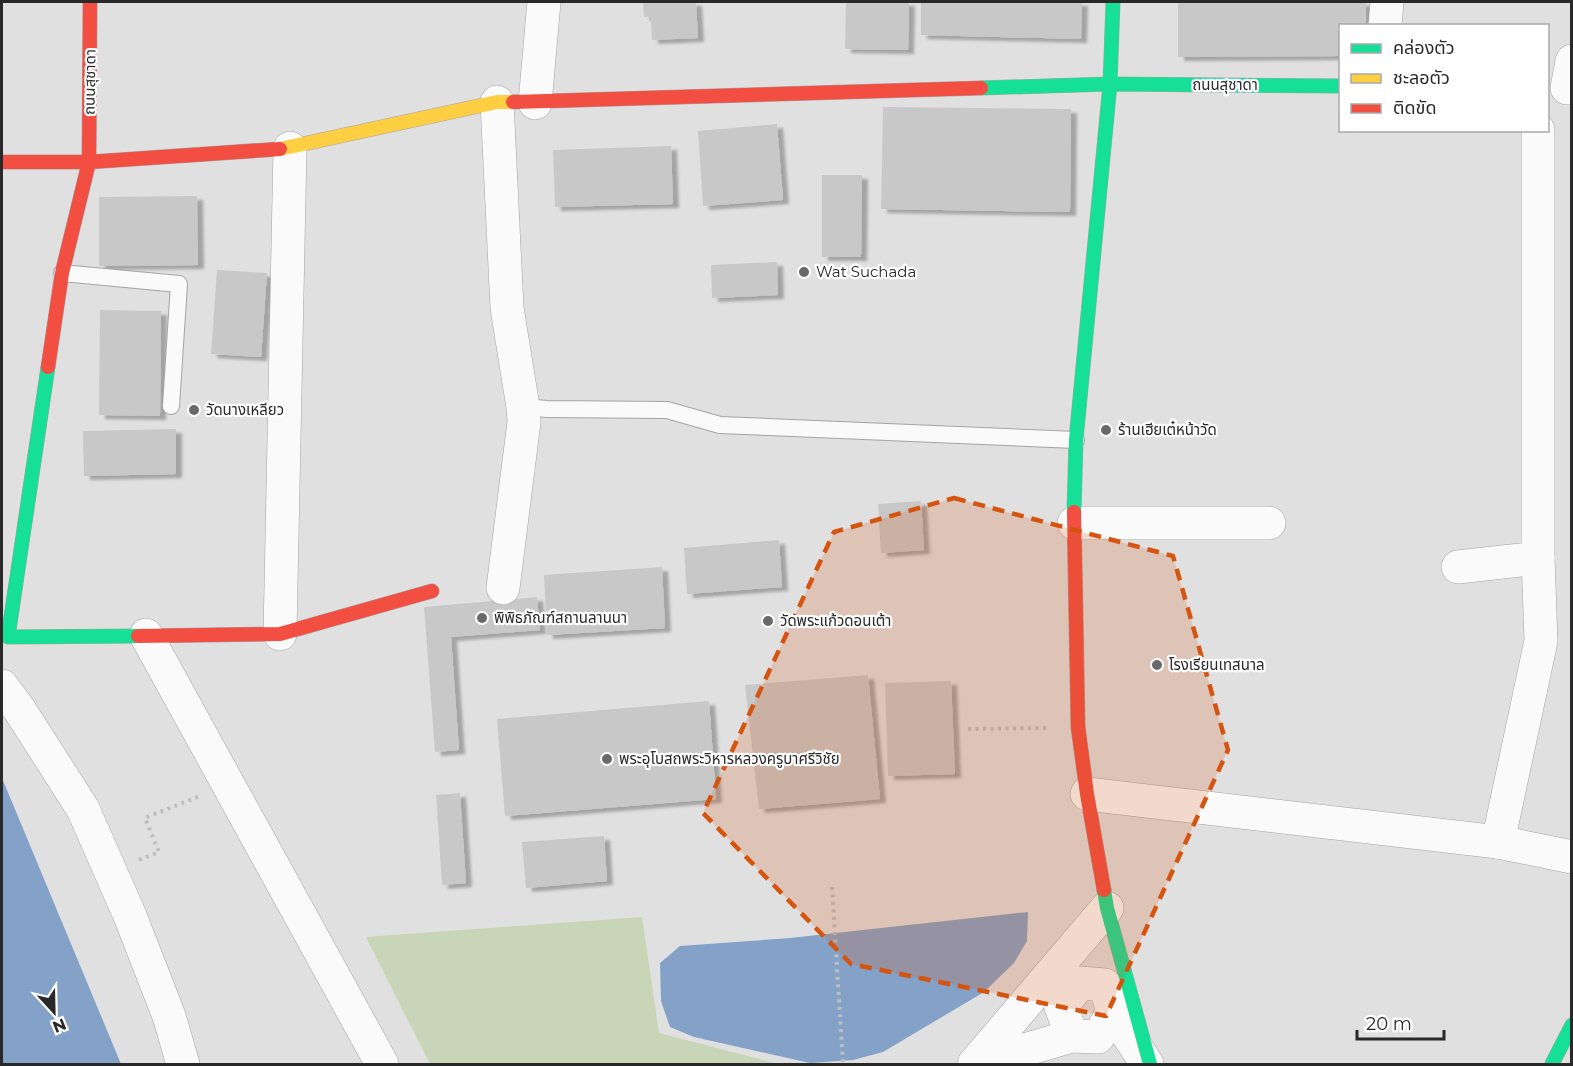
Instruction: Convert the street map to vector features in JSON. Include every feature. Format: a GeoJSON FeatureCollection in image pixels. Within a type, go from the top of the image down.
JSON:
{"type":"FeatureCollection","features":[{"type":"Feature","properties":{"kind":"street","name":"ถนนสุชาดา"},"geometry":{"type":"LineString","coordinates":[[90,2],[89,162],[62,273],[8,637],[146,635]]}},
{"type":"Feature","properties":{"kind":"street"},"geometry":{"type":"LineString","coordinates":[[535,103],[544,2]]}},
{"type":"Feature","properties":{"kind":"street"},"geometry":{"type":"LineString","coordinates":[[1113,2],[1110,84],[1076,440],[1074,523],[1078,727],[1107,908],[1149,1065]]}},
{"type":"Feature","properties":{"kind":"street"},"geometry":{"type":"LineString","coordinates":[[1385,24],[1387,2]]}},
{"type":"Feature","properties":{"kind":"street","name":"ถนนสุชาดา"},"geometry":{"type":"LineString","coordinates":[[2,162],[89,162],[290,148],[497,102],[535,103],[1110,84],[1339,86]]}},
{"type":"Feature","properties":{"kind":"street"},"geometry":{"type":"LineString","coordinates":[[497,102],[507,308],[524,422],[503,588]]}},
{"type":"Feature","properties":{"kind":"street"},"geometry":{"type":"LineString","coordinates":[[1498,842],[1541,641],[1538,558],[1538,132]]}},
{"type":"Feature","properties":{"kind":"street"},"geometry":{"type":"LineString","coordinates":[[280,634],[290,148]]}},
{"type":"Feature","properties":{"kind":"street"},"geometry":{"type":"LineString","coordinates":[[1074,523],[1269,523]]}},
{"type":"Feature","properties":{"kind":"street"},"geometry":{"type":"LineString","coordinates":[[1458,567],[1538,558]]}},
{"type":"Feature","properties":{"kind":"street"},"geometry":{"type":"LineString","coordinates":[[382,1065],[146,635],[280,634],[432,591]]}},
{"type":"Feature","properties":{"kind":"street"},"geometry":{"type":"LineString","coordinates":[[2,686],[83,809],[169,1016],[183,1065]]}},
{"type":"Feature","properties":{"kind":"street"},"geometry":{"type":"LineString","coordinates":[[1087,794],[1498,842],[1572,857]]}},
{"type":"Feature","properties":{"kind":"street"},"geometry":{"type":"LineString","coordinates":[[1088,1010],[1107,908]]}},
{"type":"Feature","properties":{"kind":"street"},"geometry":{"type":"LineString","coordinates":[[975,1065],[1107,908]]}},
{"type":"Feature","properties":{"kind":"street"},"geometry":{"type":"LineString","coordinates":[[1088,1010],[1142,1065]]}},
{"type":"Feature","properties":{"kind":"street"},"geometry":{"type":"LineString","coordinates":[[1088,1010],[1149,1065]]}},
{"type":"Feature","properties":{"kind":"street"},"geometry":{"type":"LineString","coordinates":[[975,1065],[1088,1010]]}},
{"type":"Feature","properties":{"kind":"street"},"geometry":{"type":"LineString","coordinates":[[1552,1065],[1572,1025]]}},
{"type":"Feature","properties":{"kind":"lane"},"geometry":{"type":"LineString","coordinates":[[62,273],[179,284],[171,406]]}},
{"type":"Feature","properties":{"kind":"lane"},"geometry":{"type":"LineString","coordinates":[[523,407],[667,410],[720,425],[759,428],[1076,440]]}},
{"type":"Feature","properties":{"kind":"path"},"geometry":{"type":"LineString","coordinates":[[968,729],[1036,728]]}},
{"type":"Feature","properties":{"kind":"path"},"geometry":{"type":"LineString","coordinates":[[110,872],[159,852],[145,818],[180,805]]}},
{"type":"Feature","properties":{"kind":"path"},"geometry":{"type":"LineString","coordinates":[[831,886],[843,1065]]}},
{"type":"Feature","properties":{"kind":"highlighted area"},"geometry":{"type":"Polygon","coordinates":[[[954,498],[1173,556],[1228,750],[1106,1016],[851,964],[703,813],[834,532],[954,498]]]}},
{"type":"Feature","properties":{"kind":"green space"},"geometry":{"type":"Polygon","coordinates":[[[642,917],[659,1033],[778,1064],[430,1064],[366,937],[642,917]]]}},
{"type":"Feature","properties":{"kind":"water"},"geometry":{"type":"Polygon","coordinates":[[[2,778],[121,1064],[2,1064],[2,778]]]}},
{"type":"Feature","properties":{"kind":"water"},"geometry":{"type":"Polygon","coordinates":[[[1028,912],[1027,941],[1014,963],[984,992],[883,1052],[853,1060],[810,1063],[694,1037],[670,1027],[661,1001],[660,963],[680,946],[790,938],[1028,912]]]}},
{"type":"Feature","properties":{"kind":"building"},"geometry":{"type":"Polygon","coordinates":[[[643,2],[696,2],[698,38],[652,40],[651,17],[644,17],[643,2]]]}},
{"type":"Feature","properties":{"kind":"building"},"geometry":{"type":"Polygon","coordinates":[[[846,2],[909,2],[908,50],[845,49],[846,2]]]}},
{"type":"Feature","properties":{"kind":"building"},"geometry":{"type":"Polygon","coordinates":[[[921,2],[1082,2],[1081,39],[921,35],[921,2]]]}},
{"type":"Feature","properties":{"kind":"building"},"geometry":{"type":"Polygon","coordinates":[[[1366,2],[1366,24],[1339,24],[1339,56],[1178,57],[1178,3],[1366,2]]]}},
{"type":"Feature","properties":{"kind":"building"},"geometry":{"type":"Polygon","coordinates":[[[883,107],[1071,109],[1070,212],[881,209],[883,107]]]}},
{"type":"Feature","properties":{"kind":"building"},"geometry":{"type":"Polygon","coordinates":[[[777,124],[783,200],[703,206],[698,131],[777,124]]]}},
{"type":"Feature","properties":{"kind":"building"},"geometry":{"type":"Polygon","coordinates":[[[671,146],[673,204],[555,207],[553,150],[671,146]]]}},
{"type":"Feature","properties":{"kind":"building"},"geometry":{"type":"Polygon","coordinates":[[[822,175],[862,175],[861,257],[822,257],[822,175]]]}},
{"type":"Feature","properties":{"kind":"building"},"geometry":{"type":"Polygon","coordinates":[[[197,196],[198,265],[99,266],[99,197],[197,196]]]}},
{"type":"Feature","properties":{"kind":"building"},"geometry":{"type":"Polygon","coordinates":[[[777,262],[778,295],[712,298],[711,265],[777,262]]]}},
{"type":"Feature","properties":{"kind":"building"},"geometry":{"type":"Polygon","coordinates":[[[217,270],[267,273],[261,357],[211,354],[217,270]]]}},
{"type":"Feature","properties":{"kind":"building"},"geometry":{"type":"Polygon","coordinates":[[[100,310],[161,311],[160,416],[99,415],[100,310]]]}},
{"type":"Feature","properties":{"kind":"building"},"geometry":{"type":"Polygon","coordinates":[[[176,429],[176,474],[84,476],[83,431],[176,429]]]}},
{"type":"Feature","properties":{"kind":"building"},"geometry":{"type":"Polygon","coordinates":[[[921,501],[924,550],[881,553],[878,504],[921,501]]]}},
{"type":"Feature","properties":{"kind":"building"},"geometry":{"type":"Polygon","coordinates":[[[779,540],[782,587],[687,594],[684,548],[779,540]]]}},
{"type":"Feature","properties":{"kind":"building"},"geometry":{"type":"Polygon","coordinates":[[[662,567],[665,628],[547,635],[544,575],[662,567]]]}},
{"type":"Feature","properties":{"kind":"building"},"geometry":{"type":"Polygon","coordinates":[[[537,597],[540,630],[451,637],[459,750],[435,752],[424,607],[537,597]]]}},
{"type":"Feature","properties":{"kind":"building"},"geometry":{"type":"Polygon","coordinates":[[[868,675],[880,799],[759,809],[745,685],[868,675]]]}},
{"type":"Feature","properties":{"kind":"building"},"geometry":{"type":"Polygon","coordinates":[[[951,681],[955,774],[888,776],[885,683],[951,681]]]}},
{"type":"Feature","properties":{"kind":"building","name":"พระอุโบสถพระวิหารหลวงครูบาศรีวิชัย"},"geometry":{"type":"Polygon","coordinates":[[[709,701],[716,799],[505,816],[497,719],[709,701]]]}},
{"type":"Feature","properties":{"kind":"building"},"geometry":{"type":"Polygon","coordinates":[[[460,793],[466,883],[442,885],[436,795],[460,793]]]}},
{"type":"Feature","properties":{"kind":"building"},"geometry":{"type":"Polygon","coordinates":[[[604,836],[607,881],[526,888],[522,842],[604,836]]]}},
{"type":"Feature","properties":{"kind":"traffic: fast"},"geometry":{"type":"LineString","coordinates":[[1074,512],[1076,440],[1110,84],[1113,2]]}},
{"type":"Feature","properties":{"kind":"traffic: fast"},"geometry":{"type":"LineString","coordinates":[[981,88],[1110,84],[1339,86]]}},
{"type":"Feature","properties":{"kind":"traffic: fast"},"geometry":{"type":"LineString","coordinates":[[48,367],[8,637],[138,636]]}},
{"type":"Feature","properties":{"kind":"traffic: fast"},"geometry":{"type":"LineString","coordinates":[[1104,890],[1150,1064]]}},
{"type":"Feature","properties":{"kind":"traffic: fast"},"geometry":{"type":"LineString","coordinates":[[1552,1064],[1572,1025]]}},
{"type":"Feature","properties":{"kind":"traffic: slow"},"geometry":{"type":"LineString","coordinates":[[280,149],[497,102],[513,102]]}},
{"type":"Feature","properties":{"kind":"traffic: jam"},"geometry":{"type":"LineString","coordinates":[[48,367],[62,273],[89,162],[90,2]]}},
{"type":"Feature","properties":{"kind":"traffic: jam"},"geometry":{"type":"LineString","coordinates":[[513,102],[981,88]]}},
{"type":"Feature","properties":{"kind":"traffic: jam"},"geometry":{"type":"LineString","coordinates":[[2,162],[89,162],[280,149]]}},
{"type":"Feature","properties":{"kind":"traffic: jam"},"geometry":{"type":"LineString","coordinates":[[1074,512],[1078,727],[1104,890]]}},
{"type":"Feature","properties":{"kind":"traffic: jam"},"geometry":{"type":"LineString","coordinates":[[138,636],[280,634],[432,591]]}},
{"type":"Feature","properties":{"kind":"place","name":"Wat Suchada"},"geometry":{"type":"Point","coordinates":[804,272]}},
{"type":"Feature","properties":{"kind":"place","name":"วัดนางเหลียว"},"geometry":{"type":"Point","coordinates":[194,410]}},
{"type":"Feature","properties":{"kind":"place","name":"ร้านเฮียเต๋หน้าวัด"},"geometry":{"type":"Point","coordinates":[1106,430]}},
{"type":"Feature","properties":{"kind":"place","name":"พิพิธภัณฑ์สถานลานนา"},"geometry":{"type":"Point","coordinates":[482,618]}},
{"type":"Feature","properties":{"kind":"place","name":"วัดพระแก้วดอนเต้า"},"geometry":{"type":"Point","coordinates":[768,621]}},
{"type":"Feature","properties":{"kind":"place","name":"โรงเรียนเทสนาล"},"geometry":{"type":"Point","coordinates":[1157,665]}},
{"type":"Feature","properties":{"kind":"place","name":"พระอุโบสถพระวิหารหลวงครูบาศรีวิชัย"},"geometry":{"type":"Point","coordinates":[607,759]}}]}
